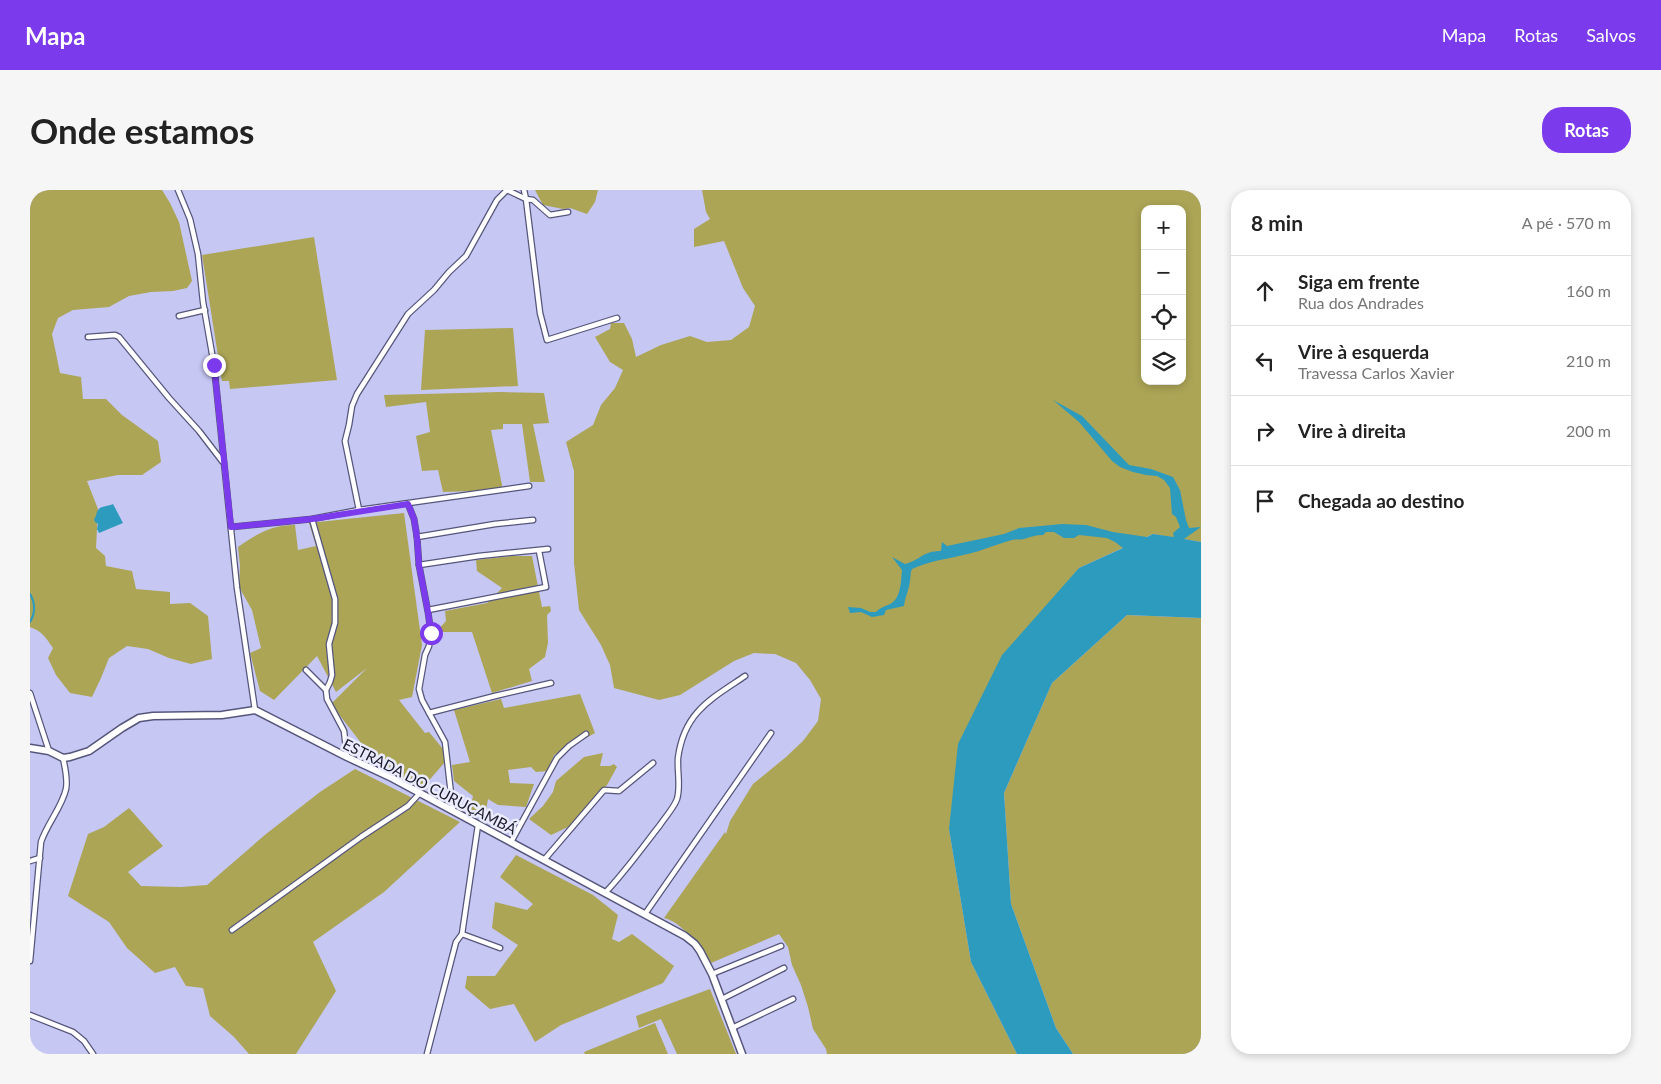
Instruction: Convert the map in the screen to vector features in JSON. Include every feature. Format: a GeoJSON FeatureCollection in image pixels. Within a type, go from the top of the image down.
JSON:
{"type":"FeatureCollection","features":[{"type":"Feature","properties":{"kind":"street"},"geometry":{"type":"LineString","coordinates":[[30,748],[48,751],[63,758],[76,756],[89,751],[139,718],[222,715],[255,710],[237,588],[214,365],[198,254],[190,219],[178,190]]}},
{"type":"Feature","properties":{"kind":"street"},"geometry":{"type":"LineString","coordinates":[[359,510],[345,441],[350,425],[352,406],[357,394],[408,314],[466,256],[497,200],[507,190],[533,200],[550,215],[568,212]]}},
{"type":"Feature","properties":{"kind":"street"},"geometry":{"type":"LineString","coordinates":[[524,190],[540,313],[547,340],[618,318]]}},
{"type":"Feature","properties":{"kind":"street"},"geometry":{"type":"LineString","coordinates":[[179,316],[205,310]]}},
{"type":"Feature","properties":{"kind":"street"},"geometry":{"type":"LineString","coordinates":[[88,337],[115,335],[119,337],[223,462]]}},
{"type":"Feature","properties":{"kind":"street"},"geometry":{"type":"LineString","coordinates":[[231,527],[312,519],[359,510],[529,486]]}},
{"type":"Feature","properties":{"kind":"street"},"geometry":{"type":"LineString","coordinates":[[408,504],[414,519],[419,565],[431,633],[419,689],[422,700],[445,742],[453,811]]}},
{"type":"Feature","properties":{"kind":"street"},"geometry":{"type":"LineString","coordinates":[[312,519],[335,599],[335,623],[329,644],[332,675],[326,690],[327,699],[344,731],[347,757]]}},
{"type":"Feature","properties":{"kind":"street"},"geometry":{"type":"LineString","coordinates":[[417,537],[495,524],[533,520]]}},
{"type":"Feature","properties":{"kind":"street"},"geometry":{"type":"LineString","coordinates":[[419,565],[479,556],[548,549]]}},
{"type":"Feature","properties":{"kind":"street"},"geometry":{"type":"LineString","coordinates":[[428,610],[546,587],[539,551]]}},
{"type":"Feature","properties":{"kind":"street"},"geometry":{"type":"LineString","coordinates":[[306,670],[326,690]]}},
{"type":"Feature","properties":{"kind":"street"},"geometry":{"type":"LineString","coordinates":[[605,893],[638,853],[676,800],[679,785],[678,758],[686,730],[693,718],[708,701],[745,676]]}},
{"type":"Feature","properties":{"kind":"street"},"geometry":{"type":"LineString","coordinates":[[429,713],[551,683]]}},
{"type":"Feature","properties":{"kind":"street"},"geometry":{"type":"LineString","coordinates":[[30,693],[48,751]]}},
{"type":"Feature","properties":{"kind":"street","name":"ESTRADA DO CURUÇAMBÁ"},"geometry":{"type":"LineString","coordinates":[[255,710],[392,778],[645,914],[695,944],[712,974],[742,1054]]}},
{"type":"Feature","properties":{"kind":"street"},"geometry":{"type":"LineString","coordinates":[[645,914],[771,733]]}},
{"type":"Feature","properties":{"kind":"street"},"geometry":{"type":"LineString","coordinates":[[511,842],[557,758],[569,746],[586,734]]}},
{"type":"Feature","properties":{"kind":"street"},"geometry":{"type":"LineString","coordinates":[[30,961],[41,842],[66,789],[67,779],[63,758]]}},
{"type":"Feature","properties":{"kind":"street"},"geometry":{"type":"LineString","coordinates":[[544,860],[604,790],[619,791],[653,763]]}},
{"type":"Feature","properties":{"kind":"street"},"geometry":{"type":"LineString","coordinates":[[232,930],[361,837],[408,806],[419,794]]}},
{"type":"Feature","properties":{"kind":"street"},"geometry":{"type":"LineString","coordinates":[[427,1054],[456,942],[462,934],[478,825]]}},
{"type":"Feature","properties":{"kind":"street"},"geometry":{"type":"LineString","coordinates":[[30,862],[40,858]]}},
{"type":"Feature","properties":{"kind":"street"},"geometry":{"type":"LineString","coordinates":[[462,934],[500,948]]}},
{"type":"Feature","properties":{"kind":"street"},"geometry":{"type":"LineString","coordinates":[[712,974],[781,946]]}},
{"type":"Feature","properties":{"kind":"street"},"geometry":{"type":"LineString","coordinates":[[722,999],[784,968]]}},
{"type":"Feature","properties":{"kind":"street"},"geometry":{"type":"LineString","coordinates":[[732,1028],[793,999]]}},
{"type":"Feature","properties":{"kind":"street"},"geometry":{"type":"LineString","coordinates":[[30,1015],[73,1032],[84,1041],[93,1054]]}},
{"type":"Feature","properties":{"kind":"shaded area"},"geometry":{"type":"Polygon","coordinates":[[[30,190],[162,190],[179,222],[192,281],[187,288],[129,296],[109,307],[73,310],[58,318],[52,334],[60,373],[81,377],[83,399],[106,399],[122,415],[158,441],[161,462],[142,475],[118,475],[87,481],[98,509],[96,548],[105,556],[106,566],[132,571],[136,589],[170,592],[170,604],[190,603],[208,616],[212,659],[191,664],[169,658],[148,649],[127,646],[109,658],[92,697],[70,693],[56,675],[48,658],[53,648],[41,633],[30,627],[30,190]]]}},
{"type":"Feature","properties":{"kind":"shaded area"},"geometry":{"type":"Polygon","coordinates":[[[535,190],[598,190],[595,202],[587,214],[570,208],[563,209],[543,205],[535,190]]]}},
{"type":"Feature","properties":{"kind":"shaded area"},"geometry":{"type":"Polygon","coordinates":[[[702,190],[1201,190],[1201,542],[1153,534],[1079,568],[949,829],[971,962],[1017,1054],[827,1054],[826,1049],[813,1029],[808,1007],[792,965],[788,947],[779,934],[711,963],[684,930],[671,920],[664,918],[725,832],[726,834],[730,821],[753,784],[803,741],[818,721],[821,699],[810,680],[796,663],[775,654],[754,653],[734,661],[680,695],[659,700],[614,688],[610,665],[601,645],[579,610],[574,563],[574,471],[566,442],[593,425],[601,405],[615,388],[623,370],[610,362],[595,337],[610,329],[611,323],[624,323],[632,339],[636,357],[661,345],[690,336],[707,342],[731,340],[749,327],[755,306],[743,288],[724,241],[694,247],[694,229],[710,219],[706,212],[702,190]]]}},
{"type":"Feature","properties":{"kind":"shaded area"},"geometry":{"type":"Polygon","coordinates":[[[314,237],[337,380],[230,389],[229,381],[222,381],[202,255],[314,237]]]}},
{"type":"Feature","properties":{"kind":"shaded area"},"geometry":{"type":"Polygon","coordinates":[[[513,328],[518,386],[421,390],[425,330],[513,328]]]}},
{"type":"Feature","properties":{"kind":"shaded area"},"geometry":{"type":"Polygon","coordinates":[[[500,392],[544,393],[549,423],[533,424],[545,482],[530,482],[522,424],[503,424],[503,429],[491,430],[503,490],[443,492],[438,470],[422,471],[416,436],[430,432],[426,402],[386,407],[384,395],[500,392]]]}},
{"type":"Feature","properties":{"kind":"shaded area"},"geometry":{"type":"Polygon","coordinates":[[[404,513],[422,645],[412,697],[399,700],[425,733],[429,732],[443,749],[445,762],[419,792],[382,770],[331,704],[367,668],[336,692],[317,656],[274,700],[260,691],[250,653],[261,648],[252,610],[239,587],[240,566],[238,547],[265,531],[286,525],[295,525],[298,550],[316,546],[309,523],[404,513]]]}},
{"type":"Feature","properties":{"kind":"shaded area"},"geometry":{"type":"Polygon","coordinates":[[[532,556],[542,607],[550,606],[551,611],[547,615],[548,643],[545,657],[529,669],[532,681],[492,693],[472,632],[436,632],[446,621],[445,611],[487,603],[502,588],[477,571],[476,560],[532,556]]]}},
{"type":"Feature","properties":{"kind":"shaded area"},"geometry":{"type":"Polygon","coordinates":[[[1127,615],[1201,618],[1201,1054],[1073,1054],[1056,1028],[1011,904],[1004,793],[1052,683],[1127,615]]]}},
{"type":"Feature","properties":{"kind":"shaded area"},"geometry":{"type":"Polygon","coordinates":[[[580,694],[595,733],[554,755],[548,771],[536,772],[531,767],[508,770],[510,783],[534,784],[526,807],[498,805],[488,799],[485,816],[470,809],[473,796],[454,781],[452,765],[470,762],[454,710],[501,699],[504,708],[580,694]]]}},
{"type":"Feature","properties":{"kind":"shaded area"},"geometry":{"type":"Polygon","coordinates":[[[603,753],[600,766],[614,764],[617,767],[607,785],[568,827],[551,835],[529,819],[543,806],[553,792],[556,781],[584,757],[603,753]]]}},
{"type":"Feature","properties":{"kind":"shaded area"},"geometry":{"type":"Polygon","coordinates":[[[355,769],[460,822],[384,892],[313,942],[336,991],[296,1054],[249,1054],[234,1037],[210,1016],[203,988],[186,986],[175,967],[155,973],[127,948],[109,922],[68,896],[88,834],[104,827],[129,808],[163,846],[128,872],[141,886],[181,887],[207,885],[266,834],[320,792],[355,769]]]}},
{"type":"Feature","properties":{"kind":"shaded area"},"geometry":{"type":"Polygon","coordinates":[[[516,855],[593,895],[618,915],[612,939],[619,942],[632,934],[674,966],[663,983],[561,1025],[535,1042],[514,1004],[490,1009],[465,988],[467,976],[495,976],[518,945],[492,928],[495,902],[527,910],[533,904],[500,877],[516,855]]]}},
{"type":"Feature","properties":{"kind":"shaded area"},"geometry":{"type":"Polygon","coordinates":[[[710,989],[736,1054],[677,1054],[661,1019],[639,1028],[636,1016],[710,989]]]}},
{"type":"Feature","properties":{"kind":"shaded area"},"geometry":{"type":"Polygon","coordinates":[[[655,1023],[668,1054],[585,1054],[584,1052],[655,1023]]]}},
{"type":"Feature","properties":{"kind":"water"},"geometry":{"type":"Polygon","coordinates":[[[1053,400],[1082,416],[1129,465],[1151,469],[1173,477],[1180,490],[1189,528],[1201,527],[1184,539],[1201,542],[1201,618],[1127,615],[1052,683],[1004,793],[1011,904],[1056,1028],[1073,1054],[1017,1054],[971,962],[949,829],[958,744],[1002,655],[1079,568],[1123,548],[1107,538],[1079,535],[1074,538],[1064,538],[1054,532],[1046,532],[1043,535],[1012,540],[912,569],[904,606],[886,610],[884,615],[872,617],[861,612],[850,613],[848,607],[876,612],[894,602],[900,589],[902,570],[892,557],[905,564],[930,552],[941,551],[942,542],[947,546],[1004,534],[1019,528],[1062,524],[1086,525],[1113,532],[1147,537],[1153,534],[1174,537],[1173,533],[1180,527],[1176,517],[1172,514],[1170,488],[1164,480],[1157,476],[1133,472],[1120,467],[1112,461],[1079,422],[1053,400]]]}},
{"type":"Feature","properties":{"kind":"water"},"geometry":{"type":"Polygon","coordinates":[[[113,504],[123,523],[99,533],[97,529],[98,524],[94,519],[97,511],[101,507],[113,504]]]}},
{"type":"Feature","properties":{"kind":"waterway"},"geometry":{"type":"LineString","coordinates":[[30,594],[34,608],[30,622]]}},
{"type":"Feature","properties":{"kind":"route"},"geometry":{"type":"LineString","coordinates":[[214,365],[231,527],[312,519],[359,510],[408,504],[414,519],[419,565],[431,633]]}}]}
